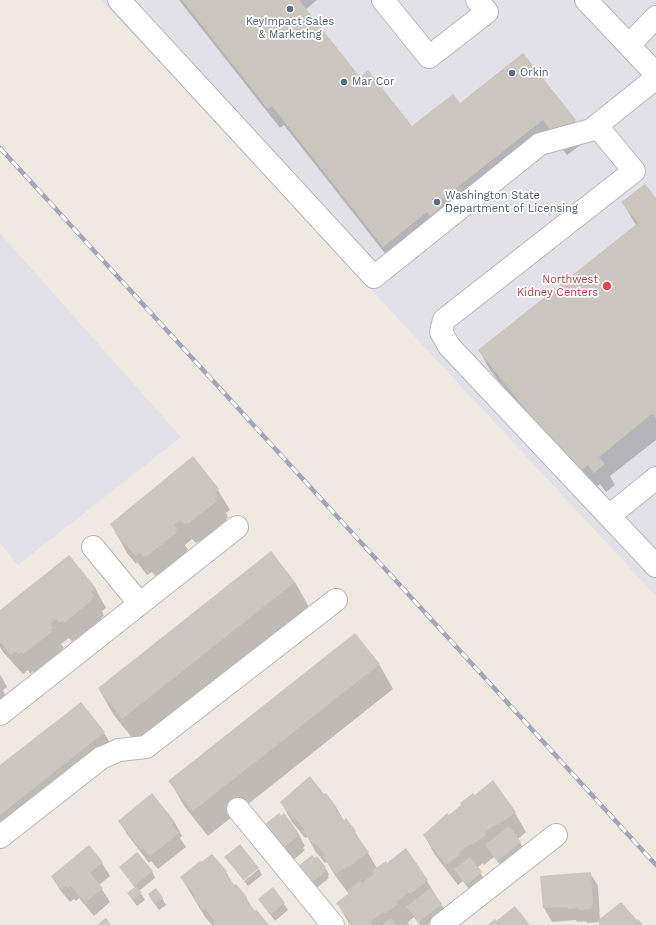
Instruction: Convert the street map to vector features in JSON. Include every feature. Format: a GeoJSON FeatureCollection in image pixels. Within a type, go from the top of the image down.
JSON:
{"type":"FeatureCollection","features":[{"type":"Feature","properties":{"kind":"street"},"geometry":{"type":"LineString","coordinates":[[119,0],[374,277],[540,144],[591,130],[656,78]]}},
{"type":"Feature","properties":{"kind":"street"},"geometry":{"type":"LineString","coordinates":[[383,0],[429,57],[487,12],[477,0]]}},
{"type":"Feature","properties":{"kind":"street"},"geometry":{"type":"LineString","coordinates":[[586,0],[656,74]]}},
{"type":"Feature","properties":{"kind":"street"},"geometry":{"type":"LineString","coordinates":[[629,45],[656,17]]}},
{"type":"Feature","properties":{"kind":"street"},"geometry":{"type":"LineString","coordinates":[[597,126],[634,170],[444,320],[442,332],[449,346],[656,566]]}},
{"type":"Feature","properties":{"kind":"street"},"geometry":{"type":"LineString","coordinates":[[609,516],[656,478]]}},
{"type":"Feature","properties":{"kind":"street"},"geometry":{"type":"LineString","coordinates":[[0,714],[238,527]]}},
{"type":"Feature","properties":{"kind":"street"},"geometry":{"type":"LineString","coordinates":[[93,547],[140,604]]}},
{"type":"Feature","properties":{"kind":"street"},"geometry":{"type":"LineString","coordinates":[[0,838],[101,758],[119,750],[146,747],[336,600]]}},
{"type":"Feature","properties":{"kind":"street"},"geometry":{"type":"LineString","coordinates":[[238,809],[334,925]]}},
{"type":"Feature","properties":{"kind":"street"},"geometry":{"type":"LineString","coordinates":[[441,925],[556,835]]}},
{"type":"Feature","properties":{"kind":"shaded area"},"geometry":{"type":"Polygon","coordinates":[[[101,0],[656,0],[656,596],[390,310],[101,0]]]}},
{"type":"Feature","properties":{"kind":"shaded area"},"geometry":{"type":"Polygon","coordinates":[[[0,233],[181,437],[18,565],[0,543],[0,233]]]}},
{"type":"Feature","properties":{"kind":"building"},"geometry":{"type":"Polygon","coordinates":[[[182,0],[299,0],[360,77],[368,70],[412,126],[453,94],[460,103],[523,53],[576,120],[555,136],[543,120],[440,201],[443,205],[430,216],[427,212],[383,247],[272,106],[268,109],[182,0]]]}},
{"type":"Feature","properties":{"kind":"building","name":"Northwest Kidney Centers"},"geometry":{"type":"Polygon","coordinates":[[[645,184],[656,198],[656,418],[652,414],[599,457],[605,464],[594,473],[588,465],[577,474],[478,350],[638,223],[621,202],[645,184]]]}},
{"type":"Feature","properties":{"kind":"building"},"geometry":{"type":"Polygon","coordinates":[[[193,456],[219,489],[215,493],[218,497],[215,499],[217,501],[188,524],[187,522],[184,524],[180,520],[174,525],[177,529],[175,531],[176,533],[147,556],[146,555],[143,557],[140,552],[135,556],[115,533],[116,532],[110,524],[193,456]]]}},
{"type":"Feature","properties":{"kind":"building"},"geometry":{"type":"Polygon","coordinates":[[[271,551],[295,582],[122,719],[98,688],[271,551]]]}},
{"type":"Feature","properties":{"kind":"building"},"geometry":{"type":"Polygon","coordinates":[[[69,555],[96,588],[91,592],[94,596],[91,598],[92,600],[64,623],[63,620],[60,623],[56,619],[50,624],[53,628],[50,630],[52,632],[23,654],[21,652],[18,654],[16,651],[11,655],[0,643],[0,610],[69,555]]]}},
{"type":"Feature","properties":{"kind":"building"},"geometry":{"type":"Polygon","coordinates":[[[355,633],[380,664],[193,811],[168,781],[355,633]]]}},
{"type":"Feature","properties":{"kind":"building"},"geometry":{"type":"Polygon","coordinates":[[[81,702],[105,732],[0,815],[0,765],[81,702]]]}},
{"type":"Feature","properties":{"kind":"building"},"geometry":{"type":"Polygon","coordinates":[[[310,776],[324,794],[326,793],[344,820],[346,818],[356,831],[354,833],[369,852],[349,867],[348,866],[336,874],[323,857],[325,855],[315,843],[313,844],[303,831],[305,830],[295,818],[293,819],[280,802],[310,776]]]}},
{"type":"Feature","properties":{"kind":"building"},"geometry":{"type":"Polygon","coordinates":[[[493,780],[516,812],[484,833],[486,835],[458,853],[460,855],[446,865],[423,835],[447,813],[449,815],[461,805],[460,803],[473,793],[475,795],[493,780]]]}},
{"type":"Feature","properties":{"kind":"building"},"geometry":{"type":"Polygon","coordinates":[[[152,793],[175,822],[172,825],[179,833],[150,856],[143,848],[141,850],[118,821],[152,793]]]}},
{"type":"Feature","properties":{"kind":"building"},"geometry":{"type":"Polygon","coordinates":[[[279,813],[281,816],[284,813],[298,832],[296,834],[298,836],[282,849],[264,825],[279,813]]]}},
{"type":"Feature","properties":{"kind":"building"},"geometry":{"type":"Polygon","coordinates":[[[509,826],[521,842],[497,861],[485,845],[509,826]]]}},
{"type":"Feature","properties":{"kind":"building"},"geometry":{"type":"Polygon","coordinates":[[[240,844],[259,868],[244,880],[224,857],[240,844]]]}},
{"type":"Feature","properties":{"kind":"building"},"geometry":{"type":"Polygon","coordinates":[[[89,845],[103,862],[90,873],[103,888],[85,903],[71,886],[68,888],[66,886],[61,890],[51,876],[89,845]]]}},
{"type":"Feature","properties":{"kind":"building"},"geometry":{"type":"Polygon","coordinates":[[[406,848],[428,880],[410,894],[409,892],[397,902],[398,904],[385,914],[383,912],[371,921],[372,923],[370,925],[353,925],[336,903],[349,893],[347,891],[360,881],[362,883],[374,874],[372,871],[386,861],[387,863],[406,848]]]}},
{"type":"Feature","properties":{"kind":"building"},"geometry":{"type":"Polygon","coordinates":[[[137,852],[153,871],[134,886],[119,867],[137,852]]]}},
{"type":"Feature","properties":{"kind":"building"},"geometry":{"type":"Polygon","coordinates":[[[212,854],[227,871],[225,873],[234,885],[236,884],[247,897],[245,898],[255,911],[256,909],[269,925],[215,925],[213,922],[215,921],[205,909],[203,910],[193,897],[195,895],[180,877],[200,861],[201,862],[212,854]]]}},
{"type":"Feature","properties":{"kind":"building"},"geometry":{"type":"Polygon","coordinates":[[[312,855],[315,858],[317,856],[326,867],[324,869],[326,871],[310,884],[297,867],[312,855]]]}},
{"type":"Feature","properties":{"kind":"building"},"geometry":{"type":"Polygon","coordinates":[[[470,857],[482,872],[466,885],[454,869],[470,857]]]}},
{"type":"Feature","properties":{"kind":"building"},"geometry":{"type":"Polygon","coordinates":[[[591,872],[593,903],[591,909],[578,910],[578,908],[568,909],[568,907],[543,908],[540,876],[591,872]]]}},
{"type":"Feature","properties":{"kind":"building"},"geometry":{"type":"Polygon","coordinates":[[[136,886],[142,893],[133,900],[127,893],[136,886]]]}},
{"type":"Feature","properties":{"kind":"building"},"geometry":{"type":"Polygon","coordinates":[[[273,887],[285,903],[270,915],[258,899],[273,887]]]}},
{"type":"Feature","properties":{"kind":"building"},"geometry":{"type":"Polygon","coordinates":[[[156,888],[163,898],[154,904],[148,894],[156,888]]]}},
{"type":"Feature","properties":{"kind":"building"},"geometry":{"type":"Polygon","coordinates":[[[430,888],[442,904],[419,922],[406,907],[430,888]]]}},
{"type":"Feature","properties":{"kind":"building"},"geometry":{"type":"Polygon","coordinates":[[[621,902],[643,925],[600,925],[597,921],[621,902]]]}},
{"type":"Feature","properties":{"kind":"building"},"geometry":{"type":"Polygon","coordinates":[[[515,906],[530,925],[488,925],[495,919],[496,921],[515,906]]]}},
{"type":"Feature","properties":{"kind":"building"},"geometry":{"type":"Polygon","coordinates":[[[106,918],[111,925],[97,925],[106,918]]]}},
{"type":"Feature","properties":{"kind":"building"},"geometry":{"type":"Polygon","coordinates":[[[391,918],[396,925],[383,925],[391,918]]]}},
{"type":"Feature","properties":{"kind":"railway"},"geometry":{"type":"LineString","coordinates":[[0,148],[656,865]]}},
{"type":"Feature","properties":{"kind":"place","name":"KeyImpact Sales & Marketing"},"geometry":{"type":"Point","coordinates":[290,9]}},
{"type":"Feature","properties":{"kind":"place","name":"Orkin"},"geometry":{"type":"Point","coordinates":[512,73]}},
{"type":"Feature","properties":{"kind":"place","name":"Mar Cor"},"geometry":{"type":"Point","coordinates":[344,82]}},
{"type":"Feature","properties":{"kind":"place","name":"Washington State Department of Licensing"},"geometry":{"type":"Point","coordinates":[437,202]}},
{"type":"Feature","properties":{"kind":"place","name":"Northwest Kidney Centers"},"geometry":{"type":"Point","coordinates":[607,286]}}]}
